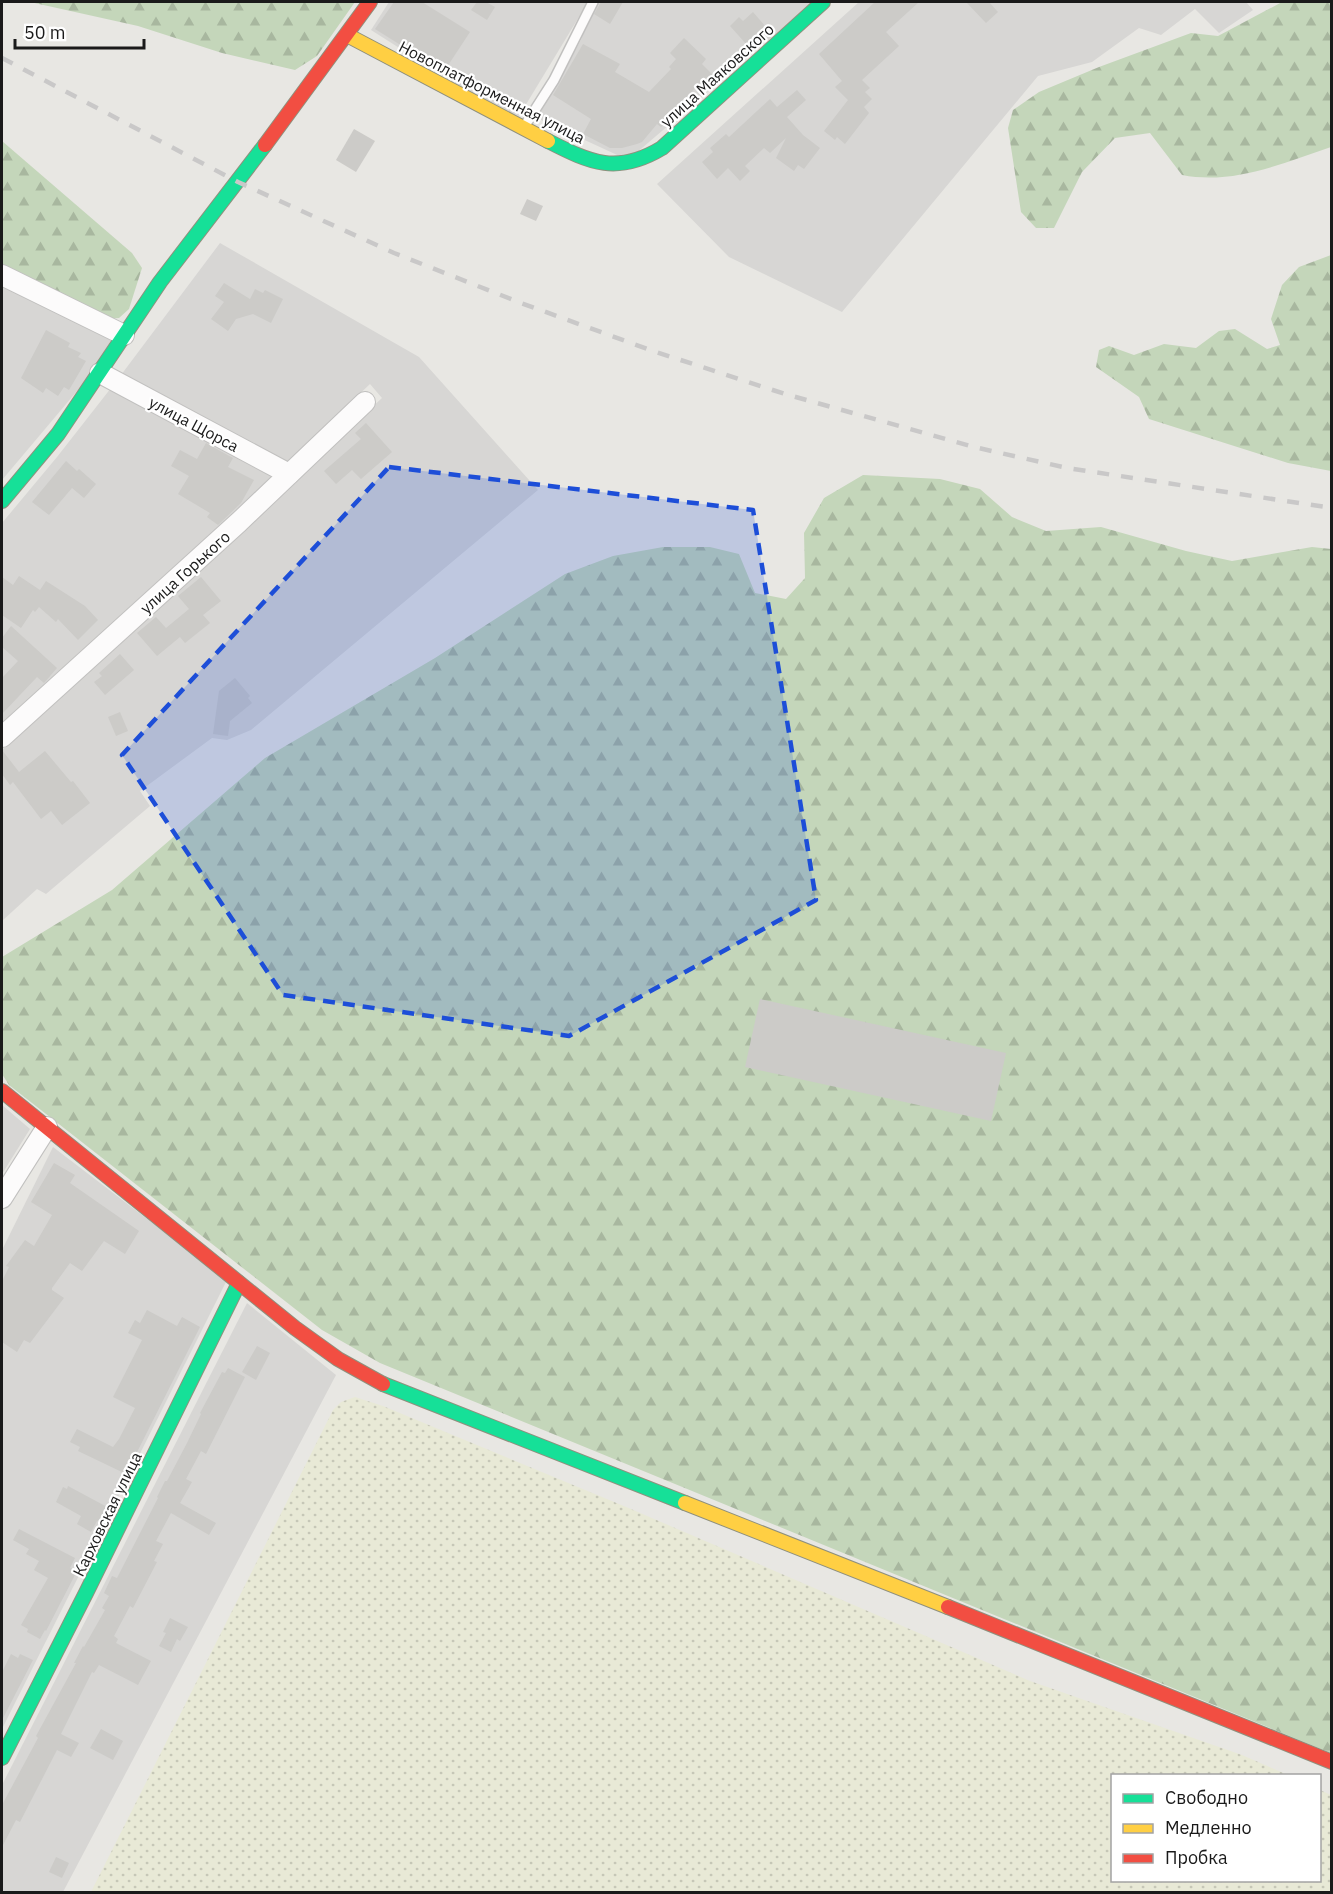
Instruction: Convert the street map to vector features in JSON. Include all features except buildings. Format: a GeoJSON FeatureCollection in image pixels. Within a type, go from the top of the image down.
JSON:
{"type":"FeatureCollection","features":[{"type":"Feature","properties":{"kind":"street"},"geometry":{"type":"LineString","coordinates":[[2,501],[58,434],[185,248],[238,182],[370,2]]}},
{"type":"Feature","properties":{"kind":"street","name":"улица Маяковского"},"geometry":{"type":"LineString","coordinates":[[627,163],[643,159],[662,148],[823,2]]}},
{"type":"Feature","properties":{"kind":"street","name":"Новоплатформенная улица"},"geometry":{"type":"LineString","coordinates":[[347,35],[586,160],[611,165],[627,163]]}},
{"type":"Feature","properties":{"kind":"street"},"geometry":{"type":"LineString","coordinates":[[2,275],[124,335]]}},
{"type":"Feature","properties":{"kind":"street","name":"улица Щорса"},"geometry":{"type":"LineString","coordinates":[[100,373],[289,474]]}},
{"type":"Feature","properties":{"kind":"street","name":"улица Горького"},"geometry":{"type":"LineString","coordinates":[[2,738],[239,522],[365,402]]}},
{"type":"Feature","properties":{"kind":"street"},"geometry":{"type":"LineString","coordinates":[[2,1091],[239,1283],[337,1359],[383,1384],[1045,1645],[1332,1762]]}},
{"type":"Feature","properties":{"kind":"street"},"geometry":{"type":"LineString","coordinates":[[2,1198],[47,1128]]}},
{"type":"Feature","properties":{"kind":"street","name":"Карховская улица"},"geometry":{"type":"LineString","coordinates":[[2,1758],[239,1283]]}},
{"type":"Feature","properties":{"kind":"lane"},"geometry":{"type":"LineString","coordinates":[[523,129],[554,80],[593,2]]}},
{"type":"Feature","properties":{"kind":"highlighted area"},"geometry":{"type":"Polygon","coordinates":[[[389,467],[753,510],[816,900],[569,1036],[283,995],[122,755],[389,467]]]}},
{"type":"Feature","properties":{"kind":"shaded area"},"geometry":{"type":"Polygon","coordinates":[[[389,2],[588,2],[519,116],[475,96],[371,30],[389,2]]]}},
{"type":"Feature","properties":{"kind":"shaded area"},"geometry":{"type":"Polygon","coordinates":[[[598,2],[813,2],[628,160],[537,118],[581,40],[589,16],[598,2]]]}},
{"type":"Feature","properties":{"kind":"shaded area"},"geometry":{"type":"Polygon","coordinates":[[[859,2],[1246,2],[1253,10],[1219,33],[1195,9],[1161,35],[1139,28],[1092,62],[1038,76],[842,312],[729,257],[657,184],[859,2]]]}},
{"type":"Feature","properties":{"kind":"shaded area"},"geometry":{"type":"Polygon","coordinates":[[[220,243],[419,357],[538,490],[251,730],[227,740],[212,738],[140,791],[150,806],[46,894],[37,889],[2,921],[2,750],[382,398],[370,384],[285,465],[121,375],[220,243]]]}},
{"type":"Feature","properties":{"kind":"shaded area"},"geometry":{"type":"Polygon","coordinates":[[[2,283],[113,337],[88,378],[2,480],[2,283]]]}},
{"type":"Feature","properties":{"kind":"shaded area"},"geometry":{"type":"Polygon","coordinates":[[[111,388],[274,476],[247,507],[2,730],[2,523],[111,388]]]}},
{"type":"Feature","properties":{"kind":"shaded area"},"geometry":{"type":"Polygon","coordinates":[[[2,1105],[30,1129],[2,1174],[2,1105]]]}},
{"type":"Feature","properties":{"kind":"shaded area"},"geometry":{"type":"Polygon","coordinates":[[[53,1147],[227,1280],[2,1729],[2,1250],[53,1147]]]}},
{"type":"Feature","properties":{"kind":"shaded area"},"geometry":{"type":"Polygon","coordinates":[[[247,1303],[336,1375],[63,1892],[2,1892],[2,1785],[247,1303]]]}},
{"type":"Feature","properties":{"kind":"green space"},"geometry":{"type":"Polygon","coordinates":[[[30,2],[355,2],[317,56],[295,70],[222,53],[138,26],[30,2]]]}},
{"type":"Feature","properties":{"kind":"green space"},"geometry":{"type":"Polygon","coordinates":[[[1282,2],[1331,2],[1331,147],[1258,171],[1220,177],[1201,177],[1182,175],[1150,133],[1115,138],[1082,172],[1054,228],[1036,228],[1021,212],[1008,128],[1013,110],[1039,92],[1099,67],[1191,33],[1218,36],[1282,2]]]}},
{"type":"Feature","properties":{"kind":"green space"},"geometry":{"type":"Polygon","coordinates":[[[2,141],[132,253],[142,268],[129,309],[119,318],[106,319],[2,267],[2,141]]]}},
{"type":"Feature","properties":{"kind":"green space"},"geometry":{"type":"Polygon","coordinates":[[[1331,255],[1331,471],[1288,463],[1149,419],[1139,397],[1096,367],[1099,350],[1109,346],[1134,355],[1164,344],[1196,348],[1219,331],[1235,329],[1267,349],[1280,345],[1271,319],[1282,285],[1299,267],[1331,255]]]}},
{"type":"Feature","properties":{"kind":"green space"},"geometry":{"type":"Polygon","coordinates":[[[863,475],[940,479],[980,489],[1012,517],[1046,531],[1101,527],[1186,551],[1232,561],[1312,547],[1331,549],[1331,1753],[380,1363],[322,1330],[9,1085],[2,1074],[2,957],[112,890],[265,758],[435,658],[565,574],[613,556],[663,547],[710,547],[739,554],[755,593],[786,599],[805,578],[804,533],[824,498],[863,475]]]}},
{"type":"Feature","properties":{"kind":"green space"},"geometry":{"type":"Polygon","coordinates":[[[355,1397],[383,1406],[631,1509],[1030,1681],[1242,1755],[1286,1774],[1111,1774],[1111,1882],[1321,1882],[1321,1790],[1331,1795],[1331,1892],[91,1892],[333,1410],[341,1402],[355,1397]]]}},
{"type":"Feature","properties":{"kind":"railway"},"geometry":{"type":"LineString","coordinates":[[2,58],[238,182],[394,253],[521,303],[653,351],[785,394],[974,447],[1067,468],[1332,508]]}},
{"type":"Feature","properties":{"kind":"traffic: fast"},"geometry":{"type":"LineString","coordinates":[[548,141],[578,155],[604,163],[631,161],[662,148],[823,2]]}},
{"type":"Feature","properties":{"kind":"traffic: fast"},"geometry":{"type":"LineString","coordinates":[[2,501],[58,434],[160,282],[265,145]]}},
{"type":"Feature","properties":{"kind":"traffic: fast"},"geometry":{"type":"LineString","coordinates":[[2,1758],[239,1283]]}},
{"type":"Feature","properties":{"kind":"traffic: fast"},"geometry":{"type":"LineString","coordinates":[[383,1384],[685,1503]]}},
{"type":"Feature","properties":{"kind":"traffic: slow"},"geometry":{"type":"LineString","coordinates":[[347,35],[548,141]]}},
{"type":"Feature","properties":{"kind":"traffic: slow"},"geometry":{"type":"LineString","coordinates":[[685,1503],[948,1607]]}},
{"type":"Feature","properties":{"kind":"traffic: jam"},"geometry":{"type":"LineString","coordinates":[[265,145],[370,2]]}},
{"type":"Feature","properties":{"kind":"traffic: jam"},"geometry":{"type":"LineString","coordinates":[[2,1091],[295,1328],[338,1359],[383,1384]]}},
{"type":"Feature","properties":{"kind":"traffic: jam"},"geometry":{"type":"LineString","coordinates":[[948,1607],[1332,1762]]}}]}
